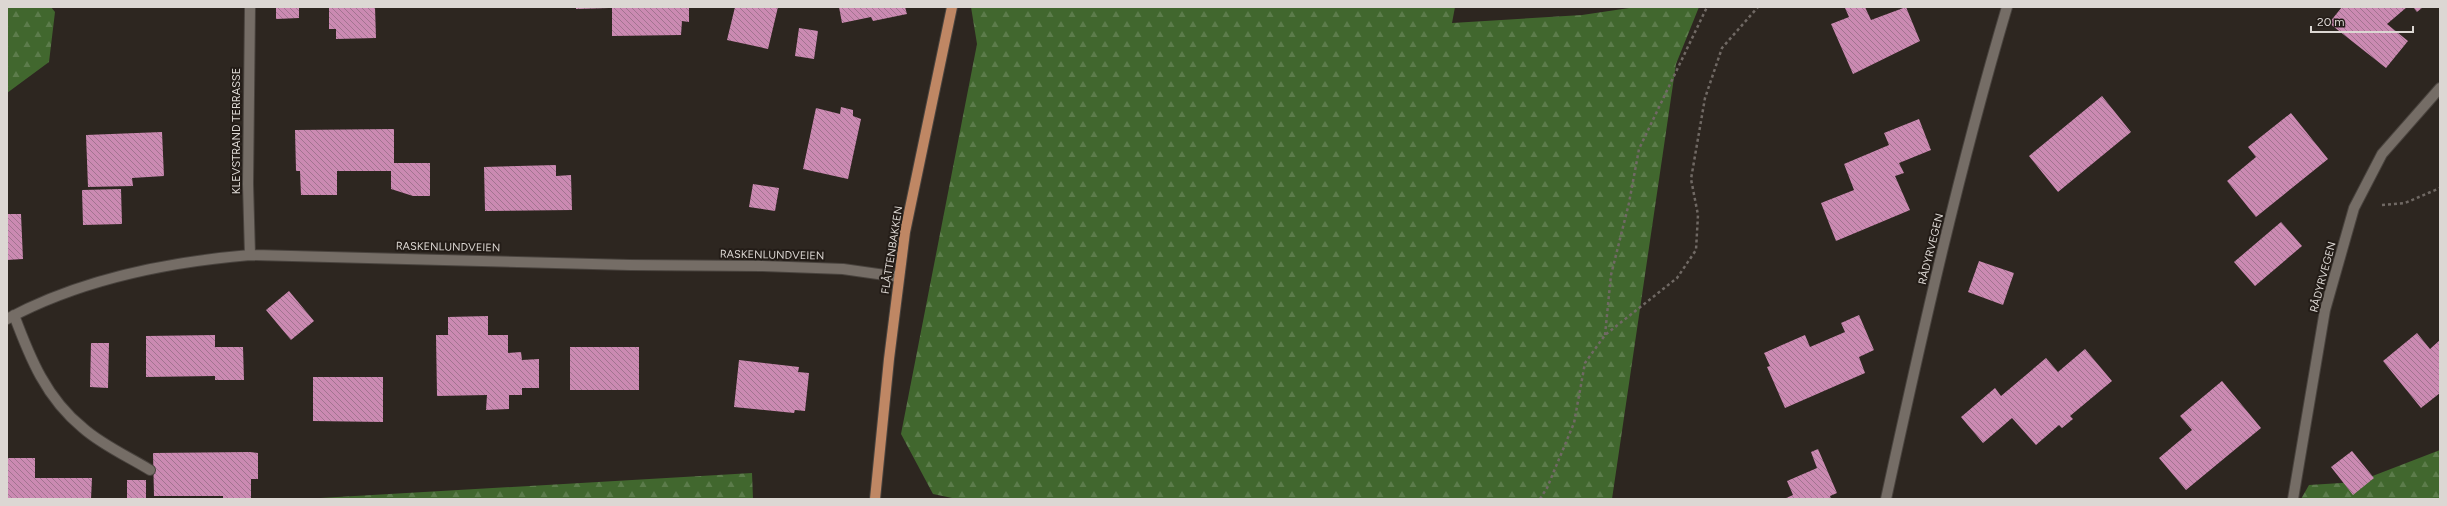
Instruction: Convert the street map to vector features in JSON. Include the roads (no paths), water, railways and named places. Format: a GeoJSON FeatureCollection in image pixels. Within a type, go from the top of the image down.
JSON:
{"type":"FeatureCollection","features":[{"type":"Feature","properties":{"kind":"main road","name":"FLÅTTENBAKKEN"},"geometry":{"type":"LineString","coordinates":[[875,499],[898,277],[952,7]]}},
{"type":"Feature","properties":{"kind":"street","name":"KLEVSTRAND TERRASSE"},"geometry":{"type":"LineString","coordinates":[[250,7],[248,168],[250,255]]}},
{"type":"Feature","properties":{"kind":"street","name":"RÅDYRVEGEN"},"geometry":{"type":"LineString","coordinates":[[1886,499],[1975,115],[2007,7]]}},
{"type":"Feature","properties":{"kind":"street","name":"RÅDYRVEGEN"},"geometry":{"type":"LineString","coordinates":[[2293,499],[2325,310],[2354,208],[2382,154],[2440,88]]}},
{"type":"Feature","properties":{"kind":"street","name":"RASKENLUNDVEIEN"},"geometry":{"type":"LineString","coordinates":[[10,317],[99,282],[144,269],[193,260],[250,255],[630,265],[770,266],[842,269],[898,277]]}},
{"type":"Feature","properties":{"kind":"street"},"geometry":{"type":"LineString","coordinates":[[10,317],[32,364],[54,397],[83,429],[150,470]]}}]}
